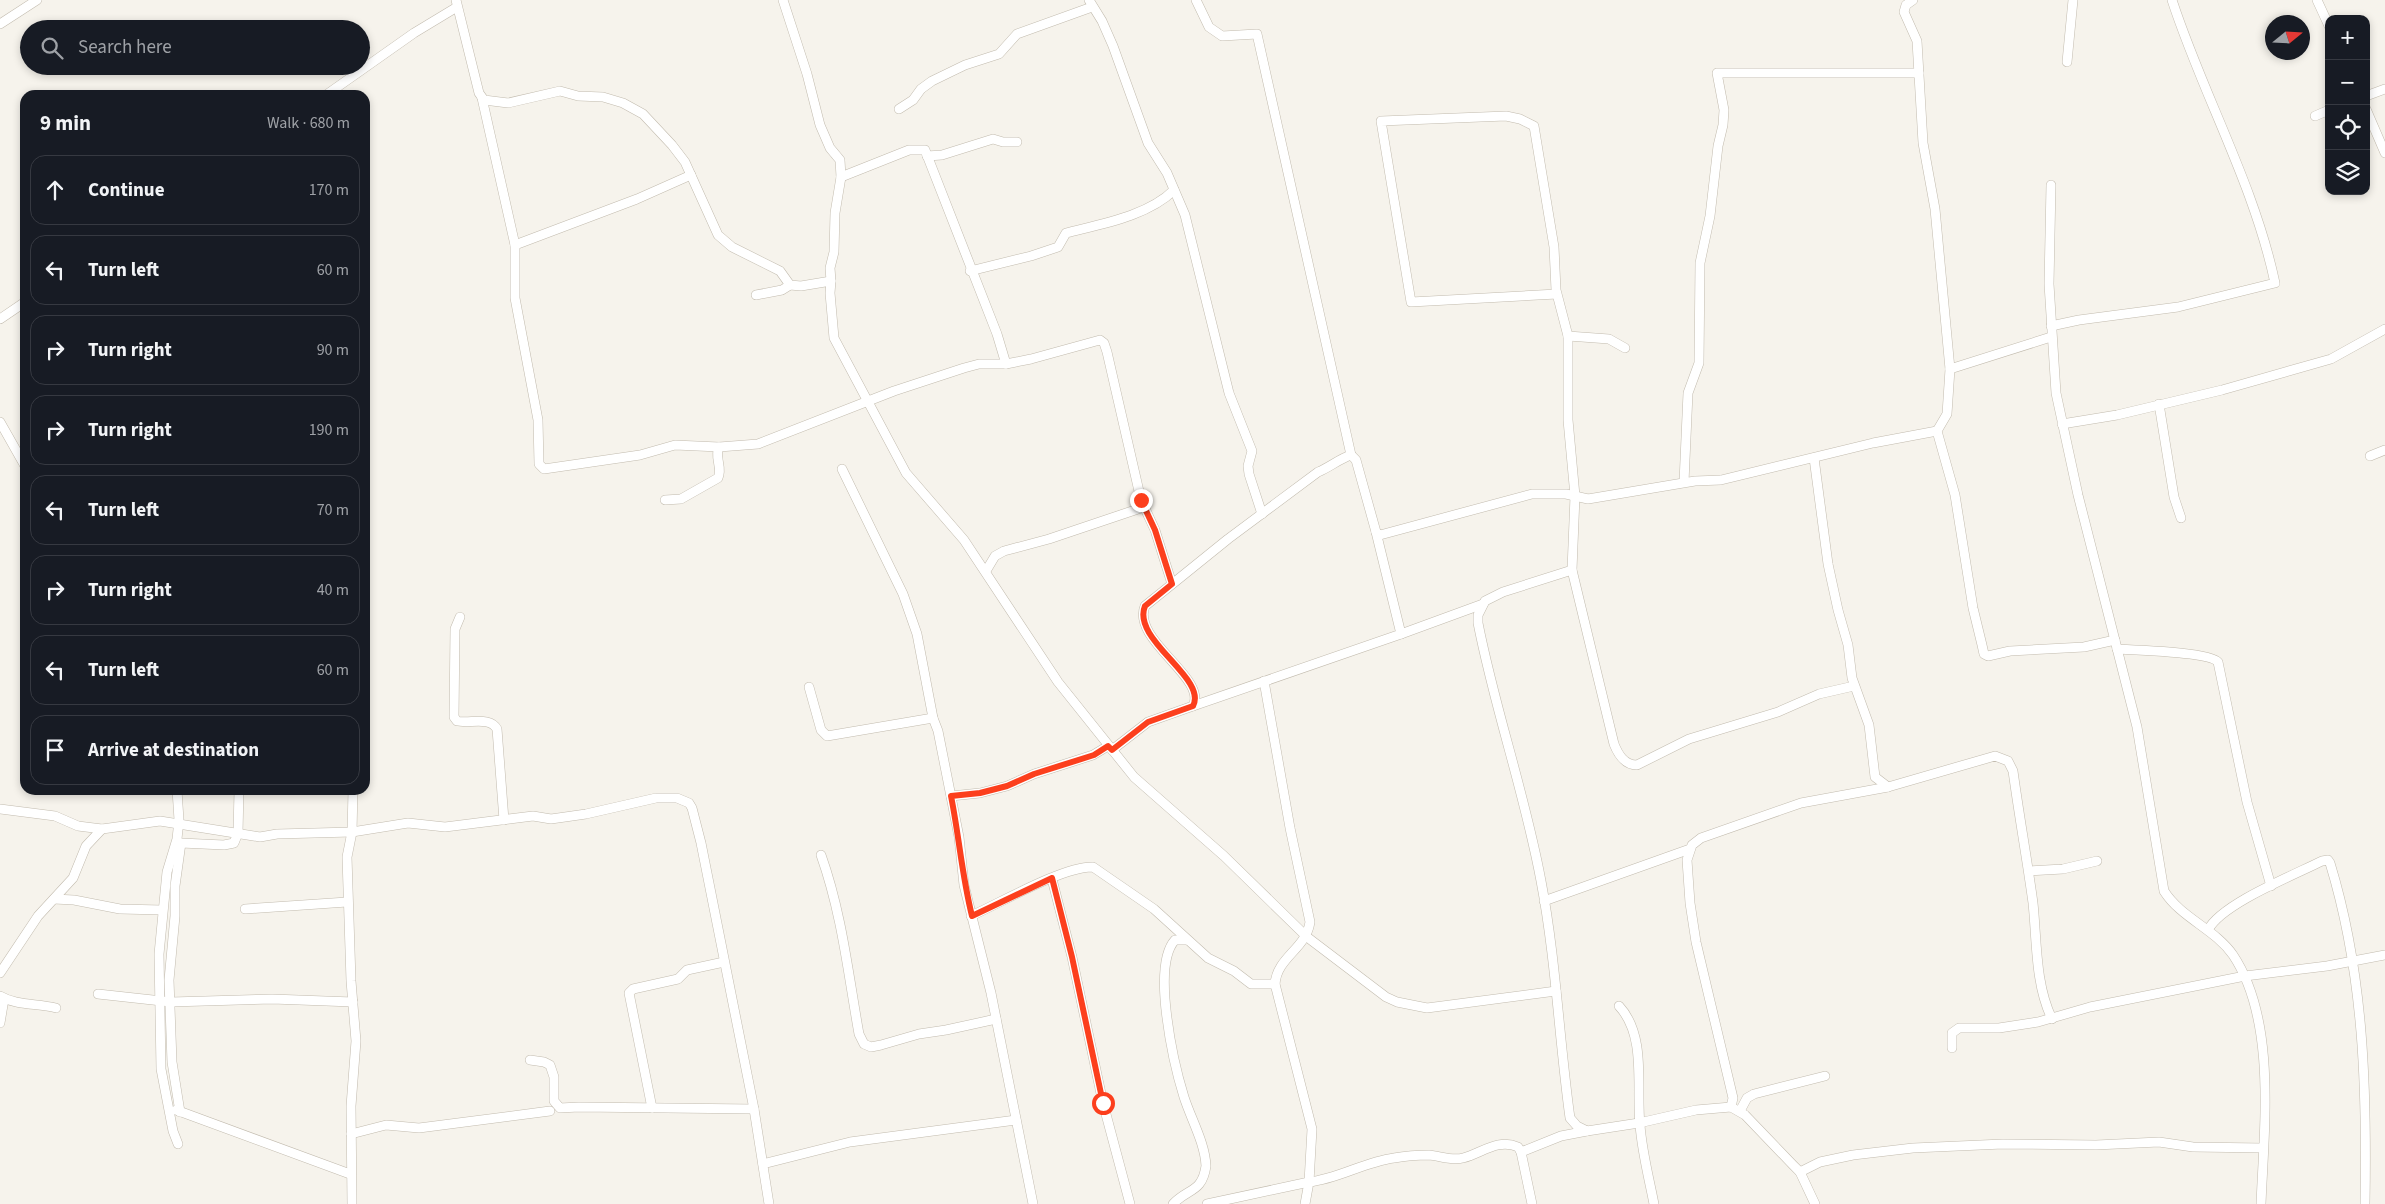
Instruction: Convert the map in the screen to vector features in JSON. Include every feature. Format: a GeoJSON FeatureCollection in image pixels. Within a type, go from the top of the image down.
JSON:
{"type":"FeatureCollection","features":[{"type":"Feature","properties":{"kind":"street"},"geometry":{"type":"LineString","coordinates":[[0,24],[37,0]]}},
{"type":"Feature","properties":{"kind":"street"},"geometry":{"type":"LineString","coordinates":[[783,0],[807,74],[820,125],[830,148],[840,160],[841,177],[835,213],[834,252],[830,268],[834,338],[906,473],[964,540],[1058,682],[1134,777],[1224,856],[1307,937],[1370,987],[1397,1002],[1427,1008],[1556,991]]}},
{"type":"Feature","properties":{"kind":"street"},"geometry":{"type":"LineString","coordinates":[[1196,0],[1209,27],[1222,36],[1257,34],[1351,455],[1360,470],[1401,634]]}},
{"type":"Feature","properties":{"kind":"street"},"geometry":{"type":"LineString","coordinates":[[1912,0],[1906,6],[1904,12],[1917,42],[1923,143],[1935,209],[1950,369],[1947,414],[1937,431],[1955,495],[1973,608],[1985,655],[2010,651],[2116,644],[2197,655],[2217,660],[2247,802],[2271,886]]}},
{"type":"Feature","properties":{"kind":"street"},"geometry":{"type":"LineString","coordinates":[[2067,62],[2073,0]]}},
{"type":"Feature","properties":{"kind":"street"},"geometry":{"type":"LineString","coordinates":[[2051,326],[2078,320],[2178,306],[2275,283],[2266,248],[2226,136],[2184,37],[2172,0]]}},
{"type":"Feature","properties":{"kind":"street"},"geometry":{"type":"LineString","coordinates":[[2317,0],[2325,17]]}},
{"type":"Feature","properties":{"kind":"street"},"geometry":{"type":"LineString","coordinates":[[370,64],[456,3],[482,98],[515,245],[515,298],[538,420],[539,464],[544,469],[640,455],[675,445],[719,447],[766,442],[869,403],[894,391],[964,368],[978,364],[1006,364],[1031,359],[1097,340],[1104,342],[1144,507],[1155,530],[1172,584]]}},
{"type":"Feature","properties":{"kind":"street"},"geometry":{"type":"LineString","coordinates":[[899,109],[913,100],[921,89],[932,81],[965,65],[999,54],[1017,34],[1059,21],[1091,4],[1102,21],[1113,46],[1148,143],[1167,173],[1185,215],[1229,394],[1252,451],[1248,474],[1262,514]]}},
{"type":"Feature","properties":{"kind":"street"},"geometry":{"type":"LineString","coordinates":[[1684,482],[1688,393],[1699,363],[1700,263],[1710,216],[1718,146],[1723,126],[1724,110],[1717,73],[1919,73]]}},
{"type":"Feature","properties":{"kind":"street"},"geometry":{"type":"LineString","coordinates":[[333,90],[354,75]]}},
{"type":"Feature","properties":{"kind":"street"},"geometry":{"type":"LineString","coordinates":[[2370,95],[2385,89]]}},
{"type":"Feature","properties":{"kind":"street"},"geometry":{"type":"LineString","coordinates":[[482,98],[499,103],[560,91],[578,96],[603,97],[623,103],[642,114],[672,145],[685,162],[718,235],[732,248],[780,271],[790,285]]}},
{"type":"Feature","properties":{"kind":"street"},"geometry":{"type":"LineString","coordinates":[[2316,116],[2325,112]]}},
{"type":"Feature","properties":{"kind":"street"},"geometry":{"type":"LineString","coordinates":[[1557,294],[1411,302],[1381,121],[1506,116],[1520,119],[1534,126],[1553,239],[1557,294],[1568,336],[1568,420],[1575,496],[1572,570],[1614,744],[1624,761],[1632,765],[1688,739],[1778,712],[1819,694],[1854,686]]}},
{"type":"Feature","properties":{"kind":"street"},"geometry":{"type":"LineString","coordinates":[[2370,118],[2385,152]]}},
{"type":"Feature","properties":{"kind":"street"},"geometry":{"type":"LineString","coordinates":[[927,156],[942,155],[993,139],[1003,142],[1017,142]]}},
{"type":"Feature","properties":{"kind":"street"},"geometry":{"type":"LineString","coordinates":[[841,177],[909,150],[925,150],[970,271],[997,334],[1006,364]]}},
{"type":"Feature","properties":{"kind":"street"},"geometry":{"type":"LineString","coordinates":[[515,245],[637,199],[691,175]]}},
{"type":"Feature","properties":{"kind":"street"},"geometry":{"type":"LineString","coordinates":[[2051,185],[2048,250],[2051,337],[2056,393],[2062,424],[2078,495],[2137,727],[2164,891],[2172,902],[2221,941],[2232,954],[2245,976],[2261,1036],[2266,1078],[2261,1204]]}},
{"type":"Feature","properties":{"kind":"street"},"geometry":{"type":"LineString","coordinates":[[970,271],[1031,256],[1058,247],[1066,233],[1131,217],[1164,200],[1174,190]]}},
{"type":"Feature","properties":{"kind":"street"},"geometry":{"type":"LineString","coordinates":[[756,295],[782,290],[790,285],[801,286],[832,281]]}},
{"type":"Feature","properties":{"kind":"street"},"geometry":{"type":"LineString","coordinates":[[0,319],[20,305]]}},
{"type":"Feature","properties":{"kind":"street"},"geometry":{"type":"LineString","coordinates":[[2062,424],[2222,390],[2331,359],[2385,330]]}},
{"type":"Feature","properties":{"kind":"street"},"geometry":{"type":"LineString","coordinates":[[1568,336],[1609,339],[1625,348]]}},
{"type":"Feature","properties":{"kind":"street"},"geometry":{"type":"LineString","coordinates":[[1950,369],[2051,337]]}},
{"type":"Feature","properties":{"kind":"street"},"geometry":{"type":"LineString","coordinates":[[2160,404],[2174,497],[2181,518]]}},
{"type":"Feature","properties":{"kind":"street"},"geometry":{"type":"LineString","coordinates":[[0,422],[20,458]]}},
{"type":"Feature","properties":{"kind":"street"},"geometry":{"type":"LineString","coordinates":[[1376,532],[1380,535],[1532,494],[1559,494],[1588,499],[1684,482],[1721,480],[1873,443],[1937,431]]}},
{"type":"Feature","properties":{"kind":"street"},"geometry":{"type":"LineString","coordinates":[[665,500],[681,499],[718,478],[720,470],[716,455],[719,447]]}},
{"type":"Feature","properties":{"kind":"street"},"geometry":{"type":"LineString","coordinates":[[2370,456],[2385,450]]}},
{"type":"Feature","properties":{"kind":"street"},"geometry":{"type":"LineString","coordinates":[[1193,706],[1195,699],[1192,687],[1147,628],[1143,616],[1145,606],[1318,472],[1351,455]]}},
{"type":"Feature","properties":{"kind":"street"},"geometry":{"type":"LineString","coordinates":[[1814,458],[1828,564],[1848,645],[1854,686],[1869,725],[1875,777],[1888,787]]}},
{"type":"Feature","properties":{"kind":"street"},"geometry":{"type":"LineString","coordinates":[[842,470],[903,594],[917,634],[959,837],[964,885],[996,1019],[1033,1204]]}},
{"type":"Feature","properties":{"kind":"street"},"geometry":{"type":"LineString","coordinates":[[986,571],[995,556],[1004,552],[1144,507]]}},
{"type":"Feature","properties":{"kind":"street"},"geometry":{"type":"LineString","coordinates":[[951,796],[980,793],[1007,786],[1034,774],[1094,755],[1110,748],[1148,722],[1483,604],[1485,601],[1503,592],[1572,570]]}},
{"type":"Feature","properties":{"kind":"street"},"geometry":{"type":"LineString","coordinates":[[1483,604],[1478,623],[1520,787],[1544,901],[1570,1118],[1561,1136]]}},
{"type":"Feature","properties":{"kind":"street"},"geometry":{"type":"LineString","coordinates":[[460,617],[455,629],[454,717],[457,721],[463,722],[489,721],[494,723],[497,729],[504,820]]}},
{"type":"Feature","properties":{"kind":"street"},"geometry":{"type":"LineString","coordinates":[[1264,682],[1290,828],[1310,922],[1307,937],[1282,964],[1276,976],[1275,984],[1312,1129],[1305,1204]]}},
{"type":"Feature","properties":{"kind":"street"},"geometry":{"type":"LineString","coordinates":[[809,687],[821,730],[827,736],[933,718]]}},
{"type":"Feature","properties":{"kind":"street"},"geometry":{"type":"LineString","coordinates":[[1731,1107],[1733,1098],[1696,942],[1690,902],[1688,860],[1690,849],[1697,840],[1726,828],[1801,804],[1888,787],[1995,756],[2004,759],[2013,771],[2023,846],[2029,871],[2042,988],[2052,1019]]}},
{"type":"Feature","properties":{"kind":"street"},"geometry":{"type":"LineString","coordinates":[[1856,793],[1875,777]]}},
{"type":"Feature","properties":{"kind":"street"},"geometry":{"type":"LineString","coordinates":[[176,795],[179,823],[177,839],[167,872],[159,954],[162,1002],[161,1069],[173,1131],[178,1144]]}},
{"type":"Feature","properties":{"kind":"street"},"geometry":{"type":"LineString","coordinates":[[180,1112],[172,1062],[169,980],[175,916],[175,886],[181,843],[224,845],[234,843],[238,833],[239,795]]}},
{"type":"Feature","properties":{"kind":"street"},"geometry":{"type":"LineString","coordinates":[[352,1204],[350,1174],[356,1041],[346,857],[352,832],[353,795]]}},
{"type":"Feature","properties":{"kind":"street"},"geometry":{"type":"LineString","coordinates":[[0,809],[55,816],[78,826],[102,830],[160,821],[260,836],[352,832],[408,823],[445,827],[533,816],[551,819],[586,814],[656,798],[677,798],[689,803],[701,843],[754,1109],[768,1204]]}},
{"type":"Feature","properties":{"kind":"street"},"geometry":{"type":"LineString","coordinates":[[0,973],[38,916],[73,878],[86,846],[102,830]]}},
{"type":"Feature","properties":{"kind":"street"},"geometry":{"type":"LineString","coordinates":[[1544,901],[1690,849]]}},
{"type":"Feature","properties":{"kind":"street"},"geometry":{"type":"LineString","coordinates":[[821,855],[833,889],[840,918],[859,1034],[864,1044],[871,1046],[881,1045],[919,1034],[996,1019]]}},
{"type":"Feature","properties":{"kind":"street"},"geometry":{"type":"LineString","coordinates":[[2208,930],[2211,923],[2222,914],[2271,886],[2328,860],[2335,879],[2353,962],[2365,1069],[2366,1204]]}},
{"type":"Feature","properties":{"kind":"street"},"geometry":{"type":"LineString","coordinates":[[2029,871],[2064,869],[2096,861]]}},
{"type":"Feature","properties":{"kind":"street"},"geometry":{"type":"LineString","coordinates":[[972,916],[1052,878],[1076,870],[1093,867],[1173,924],[1187,940],[1208,958],[1234,971],[1247,982],[1255,985],[1275,984]]}},
{"type":"Feature","properties":{"kind":"street"},"geometry":{"type":"LineString","coordinates":[[1052,878],[1072,957],[1103,1103],[1130,1204]]}},
{"type":"Feature","properties":{"kind":"street"},"geometry":{"type":"LineString","coordinates":[[54,899],[74,900],[120,909],[162,910]]}},
{"type":"Feature","properties":{"kind":"street"},"geometry":{"type":"LineString","coordinates":[[245,909],[347,902]]}},
{"type":"Feature","properties":{"kind":"street"},"geometry":{"type":"LineString","coordinates":[[1296,925],[1297,948]]}},
{"type":"Feature","properties":{"kind":"street"},"geometry":{"type":"LineString","coordinates":[[1173,1204],[1197,1188],[1204,1178],[1206,1166],[1184,1095],[1166,1011],[1165,965],[1174,942],[1187,940]]}},
{"type":"Feature","properties":{"kind":"street"},"geometry":{"type":"LineString","coordinates":[[1952,1048],[1952,1033],[1959,1028],[1999,1028],[2052,1019],[2090,1007],[2245,976],[2353,962],[2385,955]]}},
{"type":"Feature","properties":{"kind":"street"},"geometry":{"type":"LineString","coordinates":[[652,1108],[629,993],[633,989],[678,979],[687,970],[724,962]]}},
{"type":"Feature","properties":{"kind":"street"},"geometry":{"type":"LineString","coordinates":[[98,994],[162,1002],[272,999],[353,1002]]}},
{"type":"Feature","properties":{"kind":"street"},"geometry":{"type":"LineString","coordinates":[[0,1023],[2,998],[14,1002],[41,1004],[56,1008]]}},
{"type":"Feature","properties":{"kind":"street"},"geometry":{"type":"LineString","coordinates":[[1619,1006],[1626,1016],[1639,1053],[1640,1123],[1654,1204]]}},
{"type":"Feature","properties":{"kind":"street"},"geometry":{"type":"LineString","coordinates":[[530,1060],[550,1065],[554,1077],[554,1101],[560,1108],[754,1109]]}},
{"type":"Feature","properties":{"kind":"street"},"geometry":{"type":"LineString","coordinates":[[1740,1111],[1747,1098],[1754,1094],[1825,1076]]}},
{"type":"Feature","properties":{"kind":"street"},"geometry":{"type":"LineString","coordinates":[[169,1107],[350,1174]]}},
{"type":"Feature","properties":{"kind":"street"},"geometry":{"type":"LineString","coordinates":[[1521,1152],[1561,1136],[1640,1123],[1696,1110],[1731,1107],[1740,1111],[1800,1172],[1815,1204]]}},
{"type":"Feature","properties":{"kind":"street"},"geometry":{"type":"LineString","coordinates":[[351,1134],[386,1125],[419,1128],[550,1111]]}},
{"type":"Feature","properties":{"kind":"street"},"geometry":{"type":"LineString","coordinates":[[1570,1118],[1579,1128],[1587,1131]]}},
{"type":"Feature","properties":{"kind":"street"},"geometry":{"type":"LineString","coordinates":[[763,1164],[850,1142],[1016,1120]]}},
{"type":"Feature","properties":{"kind":"street"},"geometry":{"type":"LineString","coordinates":[[1800,1172],[1820,1162],[1853,1155],[1914,1148],[2003,1144],[2138,1144],[2159,1142],[2193,1147],[2263,1148]]}},
{"type":"Feature","properties":{"kind":"street"},"geometry":{"type":"LineString","coordinates":[[1207,1204],[1330,1178],[1393,1158],[1428,1155],[1462,1159],[1497,1145],[1505,1144],[1518,1147],[1521,1152],[1532,1204]]}},
{"type":"Feature","properties":{"kind":"route"},"geometry":{"type":"LineString","coordinates":[[1103,1103],[1072,957],[1052,878],[972,916],[964,885],[959,837],[951,796],[980,793],[1007,786],[1034,774],[1094,755],[1108,746],[1112,750],[1148,722],[1193,706],[1195,696],[1192,687],[1167,656],[1144,621],[1145,606],[1172,584],[1151,519],[1141,500]]}}]}
